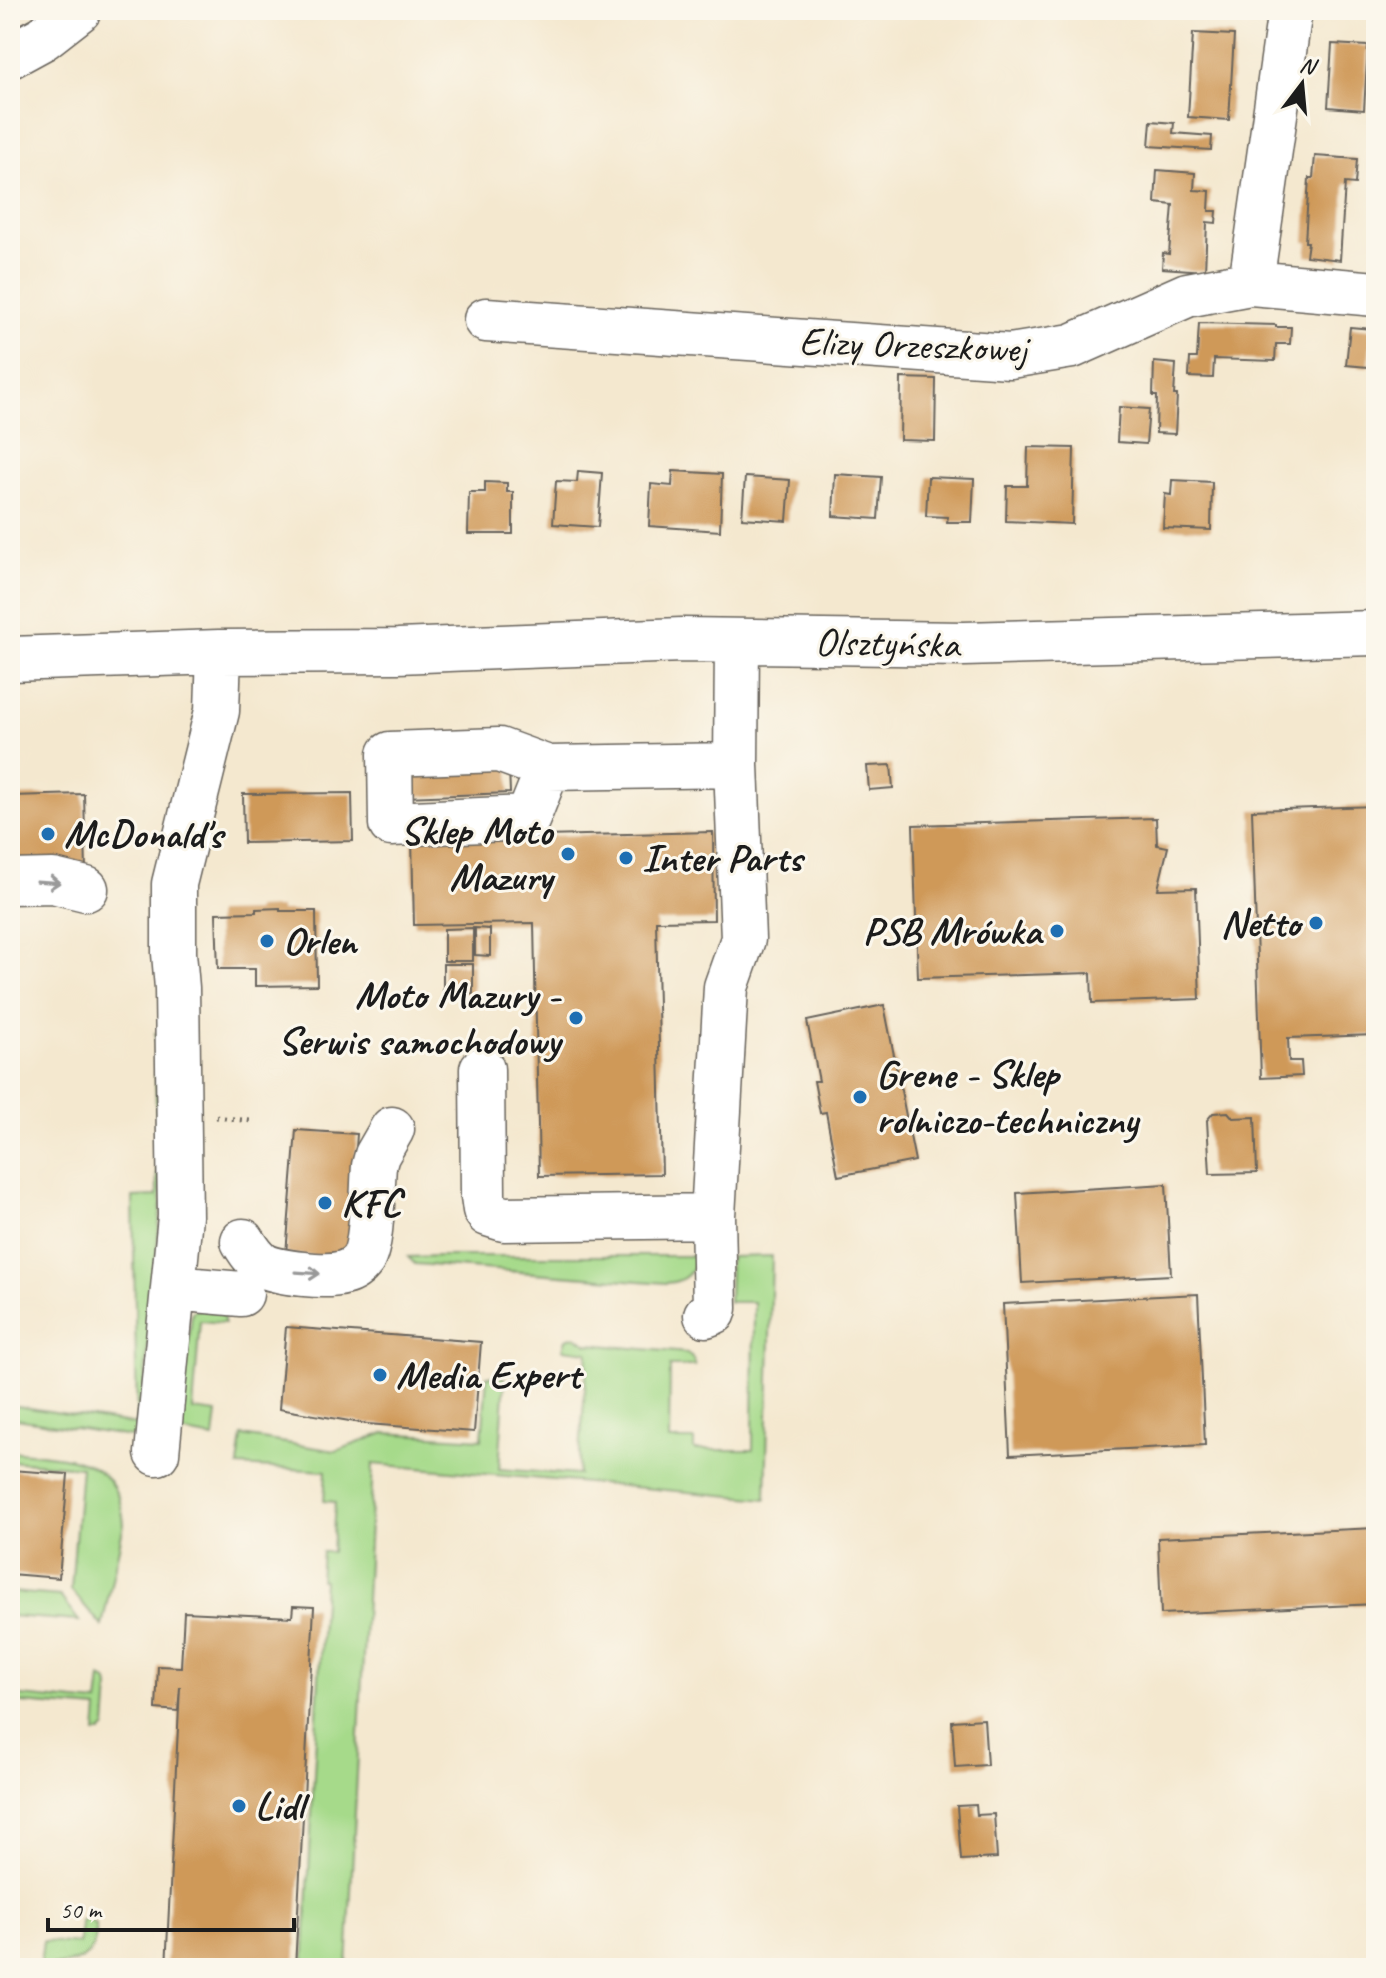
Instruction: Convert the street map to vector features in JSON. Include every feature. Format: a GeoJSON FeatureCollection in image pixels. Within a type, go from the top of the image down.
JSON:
{"type":"FeatureCollection","features":[{"type":"Feature","properties":{"kind":"street"},"geometry":{"type":"LineString","coordinates":[[10,56],[43,38],[79,10]]}},
{"type":"Feature","properties":{"kind":"street"},"geometry":{"type":"LineString","coordinates":[[1251,283],[1290,10]]}},
{"type":"Feature","properties":{"kind":"street","name":"Elizy Orzeszkowej"},"geometry":{"type":"LineString","coordinates":[[486,320],[1010,356],[1072,346],[1187,295],[1251,283],[1376,294]]}},
{"type":"Feature","properties":{"kind":"street","name":"Olsztyńska"},"geometry":{"type":"LineString","coordinates":[[10,659],[219,652],[398,651],[682,640],[964,644],[1376,633]]}},
{"type":"Feature","properties":{"kind":"street"},"geometry":{"type":"LineString","coordinates":[[706,1315],[715,1309],[713,1216],[726,987],[743,939],[736,765],[737,641]]}},
{"type":"Feature","properties":{"kind":"street"},"geometry":{"type":"LineString","coordinates":[[157,1453],[180,1216],[174,884],[217,711],[219,652]]}},
{"type":"Feature","properties":{"kind":"street"},"geometry":{"type":"LineString","coordinates":[[548,768],[736,765]]}},
{"type":"Feature","properties":{"kind":"street"},"geometry":{"type":"LineString","coordinates":[[10,882],[53,881],[86,889]]}},
{"type":"Feature","properties":{"kind":"street"},"geometry":{"type":"LineString","coordinates":[[482,1069],[483,1196],[488,1214],[504,1219],[713,1216]]}},
{"type":"Feature","properties":{"kind":"street"},"geometry":{"type":"LineString","coordinates":[[243,1241],[260,1263],[272,1269],[339,1275],[351,1271],[361,1262],[367,1249],[374,1166],[392,1129]]}},
{"type":"Feature","properties":{"kind":"street"},"geometry":{"type":"LineString","coordinates":[[173,1288],[241,1294]]}},
{"type":"Feature","properties":{"kind":"green space"},"geometry":{"type":"Polygon","coordinates":[[[155,1033],[161,1035],[161,1204],[140,1432],[131,1437],[10,1418],[10,1405],[137,1425],[133,1197],[157,1196],[155,1033]]]}},
{"type":"Feature","properties":{"kind":"green space"},"geometry":{"type":"Polygon","coordinates":[[[699,1256],[687,1276],[666,1283],[415,1264],[408,1257],[699,1256]]]}},
{"type":"Feature","properties":{"kind":"green space"},"geometry":{"type":"Polygon","coordinates":[[[772,1256],[766,1499],[373,1464],[347,1968],[304,1968],[324,1580],[320,1580],[322,1552],[332,1552],[335,1502],[324,1501],[326,1471],[238,1466],[242,1436],[336,1451],[385,1433],[482,1439],[487,1376],[505,1378],[499,1469],[578,1475],[588,1352],[563,1349],[566,1339],[575,1336],[588,1344],[687,1353],[695,1366],[670,1366],[669,1440],[694,1440],[694,1450],[753,1450],[754,1302],[729,1302],[730,1257],[772,1256]]]}},
{"type":"Feature","properties":{"kind":"green space"},"geometry":{"type":"Polygon","coordinates":[[[200,1308],[219,1311],[224,1317],[224,1323],[200,1321],[193,1410],[217,1413],[214,1438],[179,1432],[192,1312],[200,1308]]]}},
{"type":"Feature","properties":{"kind":"green space"},"geometry":{"type":"Polygon","coordinates":[[[10,1451],[69,1458],[85,1464],[100,1472],[120,1501],[124,1524],[102,1626],[71,1590],[81,1467],[10,1461],[10,1451]]]}},
{"type":"Feature","properties":{"kind":"green space"},"geometry":{"type":"Polygon","coordinates":[[[10,1592],[60,1596],[79,1621],[10,1616],[10,1592]]]}},
{"type":"Feature","properties":{"kind":"green space"},"geometry":{"type":"Polygon","coordinates":[[[101,1678],[108,1682],[109,1687],[106,1728],[101,1733],[96,1733],[98,1709],[10,1702],[10,1695],[98,1703],[101,1678]]]}},
{"type":"Feature","properties":{"kind":"green space"},"geometry":{"type":"Polygon","coordinates":[[[81,1920],[95,1924],[96,1936],[88,1954],[72,1963],[40,1966],[43,1941],[79,1944],[81,1920]]]}},
{"type":"Feature","properties":{"kind":"building"},"geometry":{"type":"Polygon","coordinates":[[[1193,33],[1234,35],[1229,120],[1188,117],[1193,33]]]}},
{"type":"Feature","properties":{"kind":"building"},"geometry":{"type":"Polygon","coordinates":[[[1332,44],[1368,46],[1364,110],[1328,107],[1332,44]]]}},
{"type":"Feature","properties":{"kind":"building"},"geometry":{"type":"Polygon","coordinates":[[[1151,121],[1174,123],[1173,133],[1212,136],[1211,150],[1149,146],[1151,121]]]}},
{"type":"Feature","properties":{"kind":"building"},"geometry":{"type":"Polygon","coordinates":[[[1315,156],[1357,159],[1355,184],[1345,183],[1340,260],[1306,256],[1309,178],[1313,178],[1315,156]]]}},
{"type":"Feature","properties":{"kind":"building"},"geometry":{"type":"Polygon","coordinates":[[[1157,170],[1195,173],[1194,190],[1210,191],[1209,211],[1217,211],[1216,223],[1207,222],[1205,271],[1162,268],[1163,253],[1169,254],[1173,205],[1155,203],[1157,170]]]}},
{"type":"Feature","properties":{"kind":"building"},"geometry":{"type":"Polygon","coordinates":[[[1199,323],[1291,327],[1290,344],[1276,344],[1275,361],[1214,359],[1213,378],[1189,377],[1190,358],[1197,358],[1199,323]]]}},
{"type":"Feature","properties":{"kind":"building"},"geometry":{"type":"Polygon","coordinates":[[[1350,327],[1372,329],[1368,367],[1346,365],[1350,327]]]}},
{"type":"Feature","properties":{"kind":"building"},"geometry":{"type":"Polygon","coordinates":[[[1154,362],[1176,364],[1175,434],[1156,433],[1154,362]]]}},
{"type":"Feature","properties":{"kind":"building"},"geometry":{"type":"Polygon","coordinates":[[[901,378],[936,379],[935,441],[900,440],[901,378]]]}},
{"type":"Feature","properties":{"kind":"building"},"geometry":{"type":"Polygon","coordinates":[[[1119,407],[1149,409],[1146,444],[1117,442],[1119,407]]]}},
{"type":"Feature","properties":{"kind":"building"},"geometry":{"type":"Polygon","coordinates":[[[1028,447],[1074,448],[1072,524],[1006,521],[1007,486],[1027,486],[1028,447]]]}},
{"type":"Feature","properties":{"kind":"building"},"geometry":{"type":"Polygon","coordinates":[[[578,471],[602,473],[598,527],[553,524],[556,481],[577,482],[578,471]]]}},
{"type":"Feature","properties":{"kind":"building"},"geometry":{"type":"Polygon","coordinates":[[[673,471],[722,474],[720,531],[649,526],[651,484],[672,486],[673,471]]]}},
{"type":"Feature","properties":{"kind":"building"},"geometry":{"type":"Polygon","coordinates":[[[835,474],[881,477],[878,519],[833,516],[835,474]]]}},
{"type":"Feature","properties":{"kind":"building"},"geometry":{"type":"Polygon","coordinates":[[[745,477],[790,480],[787,521],[742,518],[745,477]]]}},
{"type":"Feature","properties":{"kind":"building"},"geometry":{"type":"Polygon","coordinates":[[[928,477],[974,479],[972,522],[947,522],[948,517],[926,516],[928,477]]]}},
{"type":"Feature","properties":{"kind":"building"},"geometry":{"type":"Polygon","coordinates":[[[1172,480],[1212,482],[1211,530],[1163,528],[1165,494],[1171,495],[1172,480]]]}},
{"type":"Feature","properties":{"kind":"building"},"geometry":{"type":"Polygon","coordinates":[[[485,482],[507,483],[507,492],[513,492],[513,534],[468,534],[469,492],[485,492],[485,482]]]}},
{"type":"Feature","properties":{"kind":"building"},"geometry":{"type":"Polygon","coordinates":[[[891,765],[893,788],[869,790],[867,766],[891,765]]]}},
{"type":"Feature","properties":{"kind":"building"},"geometry":{"type":"Polygon","coordinates":[[[509,767],[510,793],[405,797],[403,771],[509,767]]]}},
{"type":"Feature","properties":{"kind":"building"},"geometry":{"type":"Polygon","coordinates":[[[352,793],[353,841],[244,843],[243,794],[352,793]]]}},
{"type":"Feature","properties":{"kind":"building","name":"McDonald's"},"geometry":{"type":"Polygon","coordinates":[[[84,794],[86,872],[10,873],[10,796],[84,794]]]}},
{"type":"Feature","properties":{"kind":"building","name":"Netto"},"geometry":{"type":"Polygon","coordinates":[[[1376,806],[1376,1035],[1288,1038],[1289,1061],[1301,1061],[1302,1076],[1261,1078],[1252,810],[1376,806]]]}},
{"type":"Feature","properties":{"kind":"building","name":"PSB Mrówka"},"geometry":{"type":"Polygon","coordinates":[[[1156,818],[1157,845],[1168,847],[1158,889],[1196,888],[1200,999],[1092,1003],[1091,973],[918,978],[913,825],[1156,818]]]}},
{"type":"Feature","properties":{"kind":"building"},"geometry":{"type":"Polygon","coordinates":[[[713,832],[714,920],[656,921],[662,1174],[539,1176],[534,923],[414,925],[412,839],[713,832]]]}},
{"type":"Feature","properties":{"kind":"building","name":"Orlen"},"geometry":{"type":"Polygon","coordinates":[[[280,908],[280,911],[316,911],[317,985],[255,986],[255,969],[218,969],[216,913],[280,908]]]}},
{"type":"Feature","properties":{"kind":"building"},"geometry":{"type":"Polygon","coordinates":[[[473,928],[473,961],[444,961],[444,929],[473,928]]]}},
{"type":"Feature","properties":{"kind":"building"},"geometry":{"type":"Polygon","coordinates":[[[475,928],[490,929],[490,956],[475,955],[475,928]]]}},
{"type":"Feature","properties":{"kind":"building"},"geometry":{"type":"Polygon","coordinates":[[[443,964],[473,964],[473,994],[443,994],[443,964]]]}},
{"type":"Feature","properties":{"kind":"building","name":"Grene - Sklep rolniczo-techniczny"},"geometry":{"type":"Polygon","coordinates":[[[884,1005],[915,1161],[838,1176],[826,1112],[820,1113],[814,1081],[819,1081],[807,1021],[884,1005]]]}},
{"type":"Feature","properties":{"kind":"building"},"geometry":{"type":"Polygon","coordinates":[[[1228,1112],[1233,1118],[1255,1117],[1257,1173],[1210,1174],[1207,1120],[1213,1113],[1228,1112]]]}},
{"type":"Feature","properties":{"kind":"building","name":"KFC"},"geometry":{"type":"Polygon","coordinates":[[[296,1130],[357,1134],[348,1258],[286,1254],[296,1130]]]}},
{"type":"Feature","properties":{"kind":"building"},"geometry":{"type":"Polygon","coordinates":[[[1166,1184],[1171,1275],[1022,1283],[1017,1193],[1166,1184]]]}},
{"type":"Feature","properties":{"kind":"building"},"geometry":{"type":"Polygon","coordinates":[[[1198,1294],[1205,1445],[1010,1455],[1003,1304],[1198,1294]]]}},
{"type":"Feature","properties":{"kind":"building","name":"Media Expert"},"geometry":{"type":"Polygon","coordinates":[[[286,1327],[481,1342],[474,1432],[367,1424],[279,1409],[286,1327]]]}},
{"type":"Feature","properties":{"kind":"building"},"geometry":{"type":"Polygon","coordinates":[[[10,1470],[68,1474],[59,1578],[10,1574],[10,1470]]]}},
{"type":"Feature","properties":{"kind":"building"},"geometry":{"type":"Polygon","coordinates":[[[1376,1528],[1376,1604],[1161,1614],[1158,1538],[1376,1528]]]}},
{"type":"Feature","properties":{"kind":"building"},"geometry":{"type":"Polygon","coordinates":[[[293,1606],[314,1607],[295,1968],[166,1968],[180,1687],[178,1711],[156,1709],[158,1666],[181,1667],[184,1612],[292,1617],[293,1606]]]}},
{"type":"Feature","properties":{"kind":"building"},"geometry":{"type":"Polygon","coordinates":[[[984,1719],[987,1765],[955,1767],[952,1721],[984,1719]]]}},
{"type":"Feature","properties":{"kind":"building"},"geometry":{"type":"Polygon","coordinates":[[[976,1805],[977,1815],[994,1814],[997,1858],[961,1860],[957,1806],[976,1805]]]}},
{"type":"Feature","properties":{"kind":"place","name":"McDonald's"},"geometry":{"type":"Point","coordinates":[48,834]}},
{"type":"Feature","properties":{"kind":"place","name":"Sklep Moto Mazury"},"geometry":{"type":"Point","coordinates":[568,854]}},
{"type":"Feature","properties":{"kind":"place","name":"Inter Parts"},"geometry":{"type":"Point","coordinates":[626,858]}},
{"type":"Feature","properties":{"kind":"place","name":"Netto"},"geometry":{"type":"Point","coordinates":[1316,923]}},
{"type":"Feature","properties":{"kind":"place","name":"PSB Mrówka"},"geometry":{"type":"Point","coordinates":[1057,931]}},
{"type":"Feature","properties":{"kind":"place","name":"Orlen"},"geometry":{"type":"Point","coordinates":[267,941]}},
{"type":"Feature","properties":{"kind":"place","name":"Moto Mazury - Serwis samochodowy"},"geometry":{"type":"Point","coordinates":[576,1018]}},
{"type":"Feature","properties":{"kind":"place","name":"Grene - Sklep rolniczo-techniczny"},"geometry":{"type":"Point","coordinates":[860,1097]}},
{"type":"Feature","properties":{"kind":"place","name":"KFC"},"geometry":{"type":"Point","coordinates":[325,1203]}},
{"type":"Feature","properties":{"kind":"place","name":"Media Expert"},"geometry":{"type":"Point","coordinates":[380,1375]}},
{"type":"Feature","properties":{"kind":"place","name":"Lidl"},"geometry":{"type":"Point","coordinates":[239,1806]}}]}
